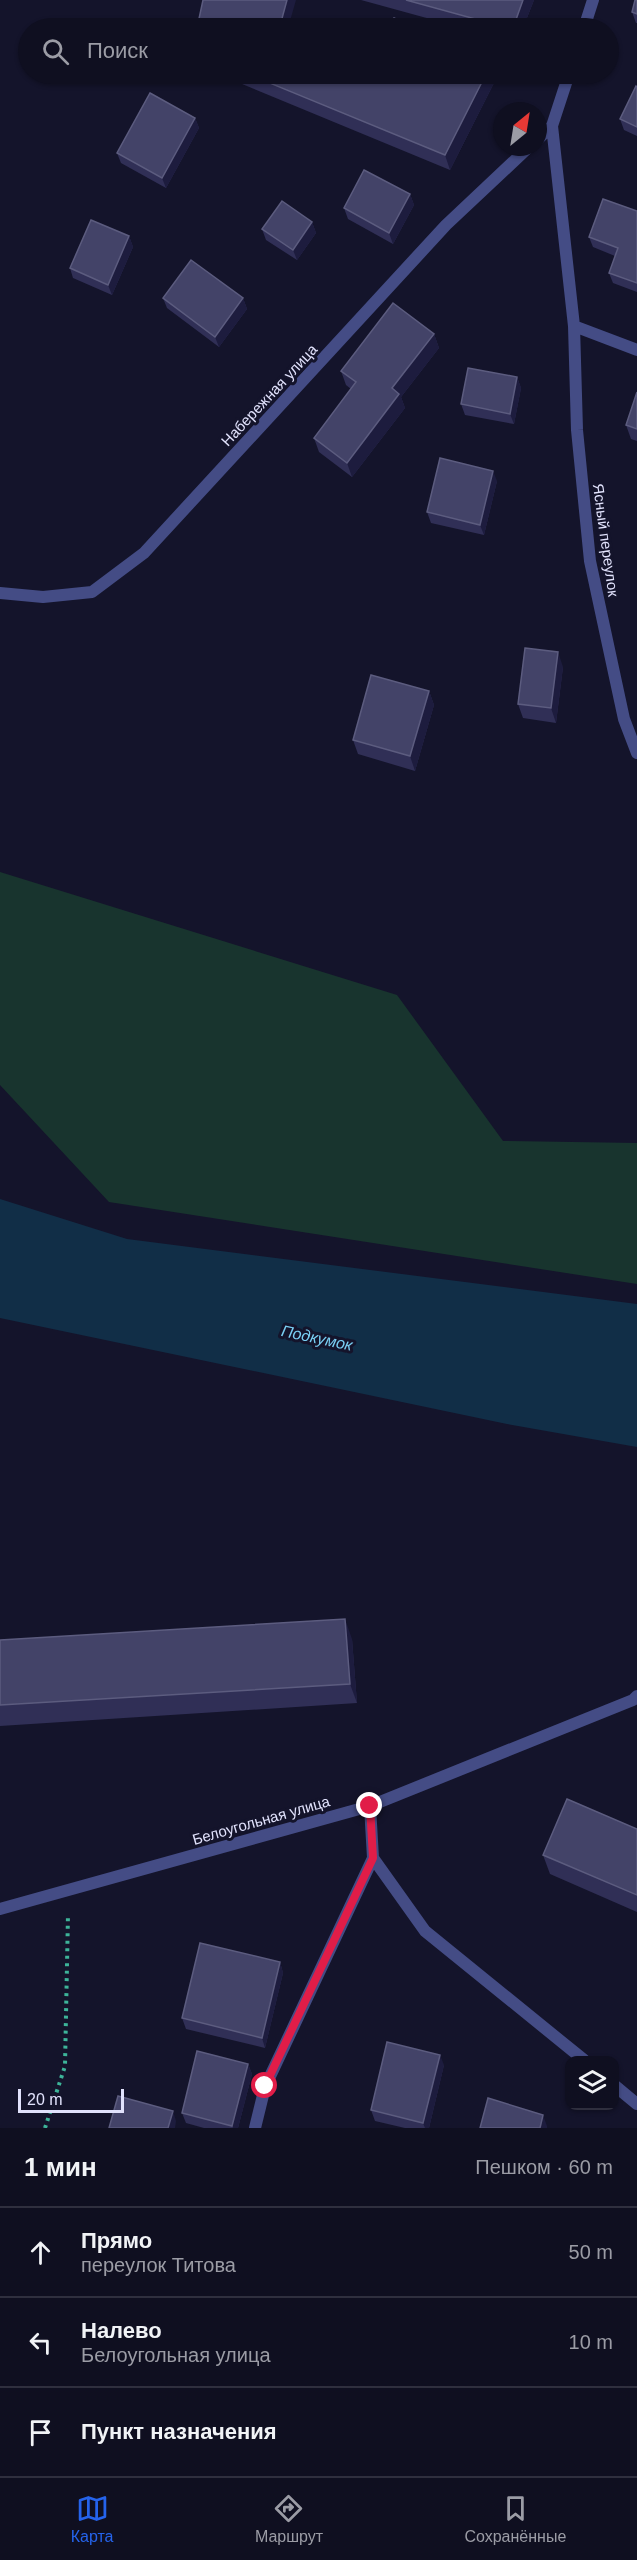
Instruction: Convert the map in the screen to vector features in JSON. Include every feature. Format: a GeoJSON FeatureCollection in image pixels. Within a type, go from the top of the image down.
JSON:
{"type":"FeatureCollection","features":[{"type":"Feature","properties":{"kind":"street"},"geometry":{"type":"LineString","coordinates":[[587,18],[593,0]]}},
{"type":"Feature","properties":{"kind":"street","name":"Ясный переулок"},"geometry":{"type":"LineString","coordinates":[[566,84],[552,126],[574,326],[577,430],[590,561],[624,718],[637,753]]}},
{"type":"Feature","properties":{"kind":"street"},"geometry":{"type":"LineString","coordinates":[[547,131],[552,126]]}},
{"type":"Feature","properties":{"kind":"street","name":"Набережная улица"},"geometry":{"type":"LineString","coordinates":[[0,593],[43,597],[92,592],[144,553],[446,225],[520,156]]}},
{"type":"Feature","properties":{"kind":"street"},"geometry":{"type":"LineString","coordinates":[[574,326],[637,350]]}},
{"type":"Feature","properties":{"kind":"street","name":"Белоугольная улица"},"geometry":{"type":"LineString","coordinates":[[0,1909],[370,1806],[633,1700],[637,1696]]}},
{"type":"Feature","properties":{"kind":"street"},"geometry":{"type":"LineString","coordinates":[[255,2128],[265,2086],[373,1858],[370,1806]]}},
{"type":"Feature","properties":{"kind":"street"},"geometry":{"type":"LineString","coordinates":[[373,1858],[425,1931],[578,2056]]}},
{"type":"Feature","properties":{"kind":"street"},"geometry":{"type":"LineString","coordinates":[[619,2088],[637,2104]]}},
{"type":"Feature","properties":{"kind":"path"},"geometry":{"type":"LineString","coordinates":[[45,2128],[64,2066],[69,1890]]}},
{"type":"Feature","properties":{"kind":"green space"},"geometry":{"type":"Polygon","coordinates":[[[0,872],[397,995],[503,1141],[637,1143],[637,1284],[109,1202],[0,1085],[0,872]]]}},
{"type":"Feature","properties":{"kind":"water","name":"Подкумок"},"geometry":{"type":"Polygon","coordinates":[[[0,1199],[127,1239],[637,1304],[637,1447],[507,1424],[0,1318],[0,1199]]]}},
{"type":"Feature","properties":{"kind":"building"},"geometry":{"type":"Polygon","coordinates":[[[203,0],[287,0],[282,18],[199,18],[203,0]]]}},
{"type":"Feature","properties":{"kind":"building"},"geometry":{"type":"Polygon","coordinates":[[[406,0],[523,0],[517,18],[472,18],[406,0]]]}},
{"type":"Feature","properties":{"kind":"building"},"geometry":{"type":"Polygon","coordinates":[[[635,0],[637,0],[637,14],[632,12],[635,0]]]}},
{"type":"Feature","properties":{"kind":"building"},"geometry":{"type":"Polygon","coordinates":[[[272,84],[481,84],[445,155],[272,84]]]}},
{"type":"Feature","properties":{"kind":"building"},"geometry":{"type":"Polygon","coordinates":[[[637,87],[637,127],[620,119],[637,87]]]}},
{"type":"Feature","properties":{"kind":"building"},"geometry":{"type":"Polygon","coordinates":[[[150,93],[195,118],[162,178],[117,153],[150,93]]]}},
{"type":"Feature","properties":{"kind":"building"},"geometry":{"type":"Polygon","coordinates":[[[364,170],[410,194],[389,233],[344,208],[364,170]]]}},
{"type":"Feature","properties":{"kind":"building"},"geometry":{"type":"Polygon","coordinates":[[[603,199],[637,211],[637,283],[609,273],[618,248],[589,237],[603,199]]]}},
{"type":"Feature","properties":{"kind":"building"},"geometry":{"type":"Polygon","coordinates":[[[282,201],[312,222],[293,250],[262,229],[282,201]]]}},
{"type":"Feature","properties":{"kind":"building"},"geometry":{"type":"Polygon","coordinates":[[[91,220],[129,236],[108,285],[70,268],[91,220]]]}},
{"type":"Feature","properties":{"kind":"building"},"geometry":{"type":"Polygon","coordinates":[[[191,260],[243,298],[215,337],[163,298],[191,260]]]}},
{"type":"Feature","properties":{"kind":"building"},"geometry":{"type":"Polygon","coordinates":[[[393,303],[434,334],[392,388],[399,394],[347,463],[314,438],[356,382],[341,371],[393,303]]]}},
{"type":"Feature","properties":{"kind":"building"},"geometry":{"type":"Polygon","coordinates":[[[468,368],[517,377],[510,414],[461,404],[468,368]]]}},
{"type":"Feature","properties":{"kind":"building"},"geometry":{"type":"Polygon","coordinates":[[[637,392],[637,429],[626,425],[637,392]]]}},
{"type":"Feature","properties":{"kind":"building"},"geometry":{"type":"Polygon","coordinates":[[[440,458],[493,471],[480,525],[427,512],[440,458]]]}},
{"type":"Feature","properties":{"kind":"building"},"geometry":{"type":"Polygon","coordinates":[[[525,648],[558,652],[551,708],[518,704],[525,648]]]}},
{"type":"Feature","properties":{"kind":"building"},"geometry":{"type":"Polygon","coordinates":[[[371,675],[429,691],[410,756],[353,740],[371,675]]]}},
{"type":"Feature","properties":{"kind":"building"},"geometry":{"type":"Polygon","coordinates":[[[345,1619],[350,1684],[0,1705],[0,1640],[345,1619]]]}},
{"type":"Feature","properties":{"kind":"building"},"geometry":{"type":"Polygon","coordinates":[[[567,1799],[637,1829],[637,1895],[543,1855],[567,1799]]]}},
{"type":"Feature","properties":{"kind":"building"},"geometry":{"type":"Polygon","coordinates":[[[200,1943],[280,1962],[262,2038],[182,2018],[200,1943]]]}},
{"type":"Feature","properties":{"kind":"building"},"geometry":{"type":"Polygon","coordinates":[[[387,2042],[440,2055],[423,2123],[371,2110],[387,2042]]]}},
{"type":"Feature","properties":{"kind":"building"},"geometry":{"type":"Polygon","coordinates":[[[197,2051],[248,2064],[232,2126],[182,2113],[197,2051]]]}},
{"type":"Feature","properties":{"kind":"building"},"geometry":{"type":"Polygon","coordinates":[[[118,2096],[173,2111],[168,2128],[109,2128],[118,2096]]]}},
{"type":"Feature","properties":{"kind":"building"},"geometry":{"type":"Polygon","coordinates":[[[488,2098],[543,2115],[540,2128],[480,2128],[488,2098]]]}},
{"type":"Feature","properties":{"kind":"route"},"geometry":{"type":"LineString","coordinates":[[265,2086],[373,1858],[370,1806]]}}]}
